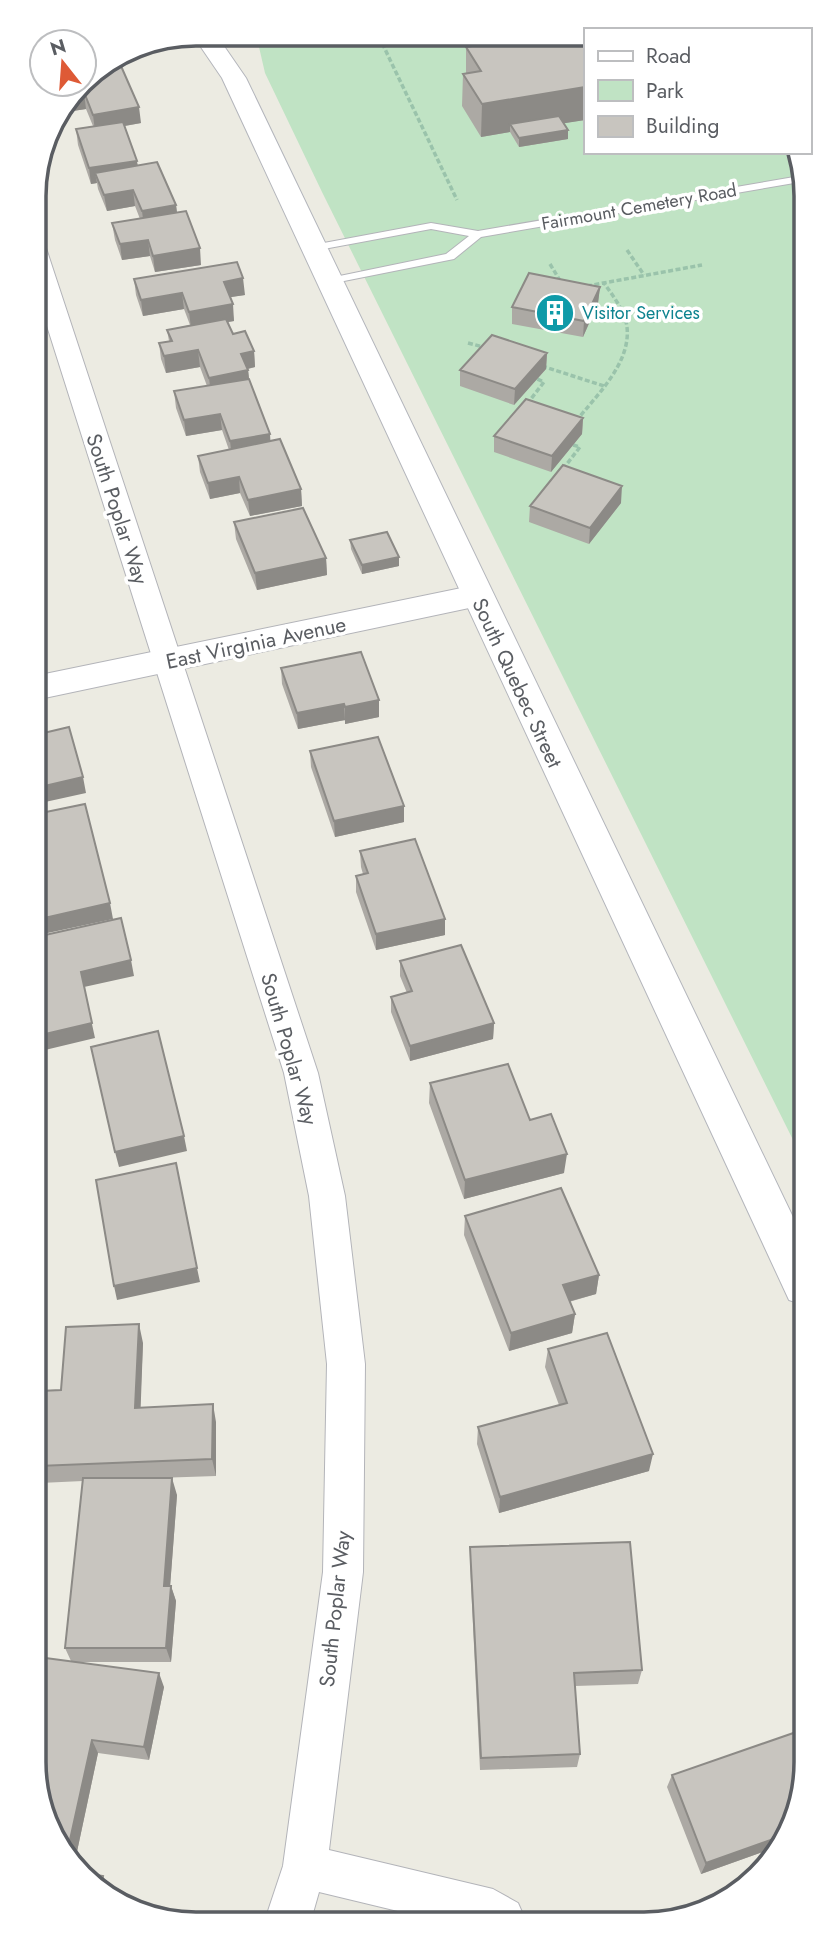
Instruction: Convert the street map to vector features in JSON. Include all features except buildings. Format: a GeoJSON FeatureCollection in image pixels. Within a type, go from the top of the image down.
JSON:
{"type":"FeatureCollection","features":[{"type":"Feature","properties":{"kind":"main road","name":"South Quebec Street"},"geometry":{"type":"LineString","coordinates":[[212,46],[234,78],[793,1263]]}},
{"type":"Feature","properties":{"kind":"main road","name":"South Quebec Street"},"geometry":{"type":"LineString","coordinates":[[230,46],[234,78]]}},
{"type":"Feature","properties":{"kind":"main road","name":"East Virginia Avenue"},"geometry":{"type":"LineString","coordinates":[[46,686],[477,596]]}},
{"type":"Feature","properties":{"kind":"street","name":"South Poplar Way"},"geometry":{"type":"LineString","coordinates":[[46,286],[301,1073],[327,1196],[345,1351],[343,1572],[305,1866],[291,1912]]}},
{"type":"Feature","properties":{"kind":"street"},"geometry":{"type":"LineString","coordinates":[[305,1866],[493,1912]]}},
{"type":"Feature","properties":{"kind":"lane","name":"Fairmount Cemetery Road"},"geometry":{"type":"LineString","coordinates":[[313,248],[431,226],[478,234],[792,180]]}},
{"type":"Feature","properties":{"kind":"lane","name":"Fairmount Cemetery Road"},"geometry":{"type":"LineString","coordinates":[[329,281],[450,257],[478,234]]}},
{"type":"Feature","properties":{"kind":"path"},"geometry":{"type":"LineString","coordinates":[[383,46],[457,200]]}},
{"type":"Feature","properties":{"kind":"path"},"geometry":{"type":"LineString","coordinates":[[627,250],[644,275]]}},
{"type":"Feature","properties":{"kind":"path"},"geometry":{"type":"LineString","coordinates":[[550,264],[565,290]]}},
{"type":"Feature","properties":{"kind":"path"},"geometry":{"type":"LineString","coordinates":[[578,287],[702,265]]}},
{"type":"Feature","properties":{"kind":"path"},"geometry":{"type":"LineString","coordinates":[[570,429],[604,386],[623,353],[627,328],[604,283]]}},
{"type":"Feature","properties":{"kind":"path"},"geometry":{"type":"LineString","coordinates":[[468,342],[494,351]]}},
{"type":"Feature","properties":{"kind":"path"},"geometry":{"type":"LineString","coordinates":[[532,363],[604,386]]}},
{"type":"Feature","properties":{"kind":"path"},"geometry":{"type":"LineString","coordinates":[[520,412],[544,382],[537,379]]}},
{"type":"Feature","properties":{"kind":"path"},"geometry":{"type":"LineString","coordinates":[[556,478],[580,447],[573,445]]}},
{"type":"Feature","properties":{"kind":"green space"},"geometry":{"type":"Polygon","coordinates":[[[259,46],[584,46],[584,154],[787,154],[794,195],[793,1141],[322,192],[265,73],[259,46]]]}},
{"type":"Feature","properties":{"kind":"place","name":"Visitor Services"},"geometry":{"type":"Point","coordinates":[555,313]}}]}
